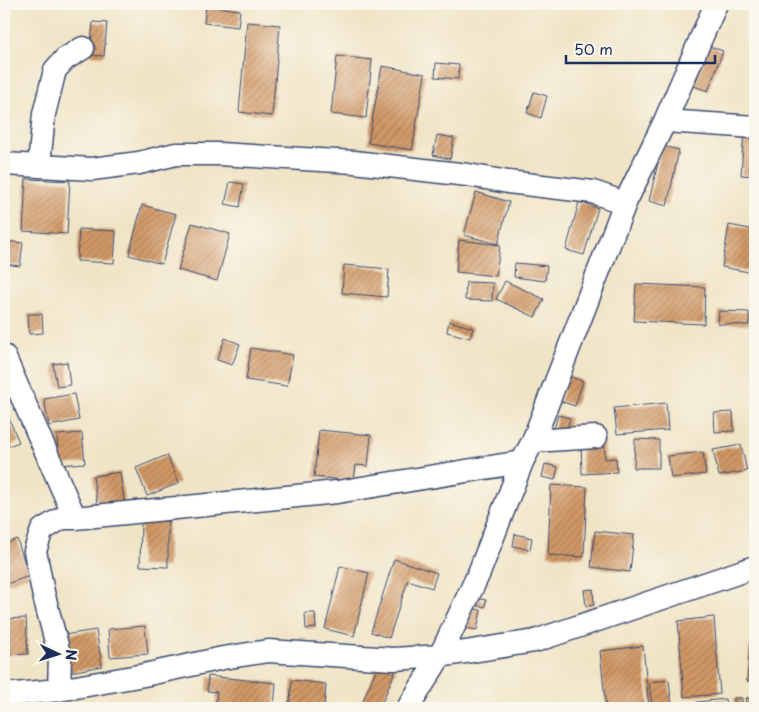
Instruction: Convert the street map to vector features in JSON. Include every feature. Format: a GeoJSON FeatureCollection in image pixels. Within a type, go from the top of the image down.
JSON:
{"type":"FeatureCollection","features":[{"type":"Feature","properties":{"kind":"street"},"geometry":{"type":"LineString","coordinates":[[408,708],[440,656],[479,574],[522,462],[533,441],[625,203],[665,121],[716,4]]}},
{"type":"Feature","properties":{"kind":"street"},"geometry":{"type":"LineString","coordinates":[[39,165],[44,114],[55,70],[65,59],[83,48]]}},
{"type":"Feature","properties":{"kind":"street"},"geometry":{"type":"LineString","coordinates":[[665,121],[755,128]]}},
{"type":"Feature","properties":{"kind":"street"},"geometry":{"type":"LineString","coordinates":[[4,164],[92,169],[140,163],[176,154],[219,154],[354,162],[468,174],[508,182],[593,192],[625,203]]}},
{"type":"Feature","properties":{"kind":"street"},"geometry":{"type":"LineString","coordinates":[[4,356],[75,518]]}},
{"type":"Feature","properties":{"kind":"street"},"geometry":{"type":"LineString","coordinates":[[533,441],[596,436]]}},
{"type":"Feature","properties":{"kind":"street"},"geometry":{"type":"LineString","coordinates":[[59,690],[60,657],[43,592],[35,551],[42,530],[62,518],[337,492],[522,462]]}},
{"type":"Feature","properties":{"kind":"street"},"geometry":{"type":"LineString","coordinates":[[4,695],[59,690],[144,676],[223,658],[268,651],[394,659],[440,656],[535,641],[755,567]]}},
{"type":"Feature","properties":{"kind":"building"},"geometry":{"type":"Polygon","coordinates":[[[206,6],[240,10],[238,27],[204,23],[206,6]]]}},
{"type":"Feature","properties":{"kind":"building"},"geometry":{"type":"Polygon","coordinates":[[[93,22],[107,23],[104,56],[90,55],[93,22]]]}},
{"type":"Feature","properties":{"kind":"building"},"geometry":{"type":"Polygon","coordinates":[[[247,22],[280,25],[272,116],[239,112],[247,22]]]}},
{"type":"Feature","properties":{"kind":"building"},"geometry":{"type":"Polygon","coordinates":[[[709,46],[723,51],[708,91],[694,86],[709,46]]]}},
{"type":"Feature","properties":{"kind":"building"},"geometry":{"type":"Polygon","coordinates":[[[337,56],[372,60],[366,118],[331,114],[337,56]]]}},
{"type":"Feature","properties":{"kind":"building"},"geometry":{"type":"Polygon","coordinates":[[[436,63],[459,65],[458,79],[435,77],[436,63]]]}},
{"type":"Feature","properties":{"kind":"building"},"geometry":{"type":"Polygon","coordinates":[[[382,66],[425,74],[412,150],[368,143],[382,66]]]}},
{"type":"Feature","properties":{"kind":"building"},"geometry":{"type":"Polygon","coordinates":[[[534,92],[547,96],[541,118],[527,113],[534,92]]]}},
{"type":"Feature","properties":{"kind":"building"},"geometry":{"type":"Polygon","coordinates":[[[744,129],[755,129],[755,176],[741,175],[744,129]]]}},
{"type":"Feature","properties":{"kind":"building"},"geometry":{"type":"Polygon","coordinates":[[[437,135],[454,138],[450,159],[433,155],[437,135]]]}},
{"type":"Feature","properties":{"kind":"building"},"geometry":{"type":"Polygon","coordinates":[[[662,146],[679,150],[667,206],[649,201],[662,146]]]}},
{"type":"Feature","properties":{"kind":"building"},"geometry":{"type":"Polygon","coordinates":[[[26,179],[70,181],[67,234],[23,231],[26,179]]]}},
{"type":"Feature","properties":{"kind":"building"},"geometry":{"type":"Polygon","coordinates":[[[230,182],[244,184],[240,207],[225,204],[230,182]]]}},
{"type":"Feature","properties":{"kind":"building"},"geometry":{"type":"Polygon","coordinates":[[[476,192],[509,202],[498,244],[464,235],[476,192]]]}},
{"type":"Feature","properties":{"kind":"building"},"geometry":{"type":"Polygon","coordinates":[[[579,202],[598,208],[584,255],[566,250],[579,202]]]}},
{"type":"Feature","properties":{"kind":"building"},"geometry":{"type":"Polygon","coordinates":[[[142,205],[176,214],[162,264],[129,255],[142,205]]]}},
{"type":"Feature","properties":{"kind":"building"},"geometry":{"type":"Polygon","coordinates":[[[192,223],[230,234],[217,281],[178,270],[192,223]]]}},
{"type":"Feature","properties":{"kind":"building"},"geometry":{"type":"Polygon","coordinates":[[[729,225],[755,230],[754,273],[722,267],[729,225]]]}},
{"type":"Feature","properties":{"kind":"building"},"geometry":{"type":"Polygon","coordinates":[[[79,229],[116,231],[114,263],[77,261],[79,229]]]}},
{"type":"Feature","properties":{"kind":"building"},"geometry":{"type":"Polygon","coordinates":[[[459,240],[500,245],[496,276],[456,272],[459,240]]]}},
{"type":"Feature","properties":{"kind":"building"},"geometry":{"type":"Polygon","coordinates":[[[4,241],[23,243],[20,266],[4,264],[4,241]]]}},
{"type":"Feature","properties":{"kind":"building"},"geometry":{"type":"Polygon","coordinates":[[[515,263],[547,266],[545,281],[514,277],[515,263]]]}},
{"type":"Feature","properties":{"kind":"building"},"geometry":{"type":"Polygon","coordinates":[[[344,265],[389,269],[387,297],[342,293],[344,265]]]}},
{"type":"Feature","properties":{"kind":"building"},"geometry":{"type":"Polygon","coordinates":[[[505,281],[544,299],[535,317],[496,299],[505,281]]]}},
{"type":"Feature","properties":{"kind":"building"},"geometry":{"type":"Polygon","coordinates":[[[466,282],[493,283],[492,301],[465,300],[466,282]]]}},
{"type":"Feature","properties":{"kind":"building"},"geometry":{"type":"Polygon","coordinates":[[[636,284],[705,287],[704,324],[634,321],[636,284]]]}},
{"type":"Feature","properties":{"kind":"building"},"geometry":{"type":"Polygon","coordinates":[[[719,311],[749,312],[749,325],[718,324],[719,311]]]}},
{"type":"Feature","properties":{"kind":"building"},"geometry":{"type":"Polygon","coordinates":[[[28,314],[42,314],[43,333],[29,334],[28,314]]]}},
{"type":"Feature","properties":{"kind":"building"},"geometry":{"type":"Polygon","coordinates":[[[449,321],[473,328],[470,338],[447,332],[449,321]]]}},
{"type":"Feature","properties":{"kind":"building"},"geometry":{"type":"Polygon","coordinates":[[[225,338],[240,344],[232,365],[217,360],[225,338]]]}},
{"type":"Feature","properties":{"kind":"building"},"geometry":{"type":"Polygon","coordinates":[[[251,348],[293,355],[287,386],[246,380],[251,348]]]}},
{"type":"Feature","properties":{"kind":"building"},"geometry":{"type":"Polygon","coordinates":[[[67,362],[70,385],[57,387],[53,364],[67,362]]]}},
{"type":"Feature","properties":{"kind":"building"},"geometry":{"type":"Polygon","coordinates":[[[568,376],[583,381],[575,406],[560,401],[568,376]]]}},
{"type":"Feature","properties":{"kind":"building"},"geometry":{"type":"Polygon","coordinates":[[[74,394],[79,420],[49,426],[44,399],[74,394]]]}},
{"type":"Feature","properties":{"kind":"building"},"geometry":{"type":"Polygon","coordinates":[[[666,403],[668,430],[617,434],[614,408],[666,403]]]}},
{"type":"Feature","properties":{"kind":"building"},"geometry":{"type":"Polygon","coordinates":[[[4,407],[19,442],[4,448],[4,407]]]}},
{"type":"Feature","properties":{"kind":"building"},"geometry":{"type":"Polygon","coordinates":[[[733,412],[734,431],[715,432],[714,413],[733,412]]]}},
{"type":"Feature","properties":{"kind":"building"},"geometry":{"type":"Polygon","coordinates":[[[558,415],[570,418],[566,432],[554,429],[558,415]]]}},
{"type":"Feature","properties":{"kind":"building"},"geometry":{"type":"Polygon","coordinates":[[[319,430],[371,435],[368,466],[356,465],[354,481],[314,477],[319,430]]]}},
{"type":"Feature","properties":{"kind":"building"},"geometry":{"type":"Polygon","coordinates":[[[82,433],[85,463],[59,465],[57,435],[82,433]]]}},
{"type":"Feature","properties":{"kind":"building"},"geometry":{"type":"Polygon","coordinates":[[[635,439],[659,440],[659,468],[634,468],[635,439]]]}},
{"type":"Feature","properties":{"kind":"building"},"geometry":{"type":"Polygon","coordinates":[[[604,440],[605,459],[616,458],[617,472],[582,474],[581,441],[604,440]]]}},
{"type":"Feature","properties":{"kind":"building"},"geometry":{"type":"Polygon","coordinates":[[[741,445],[747,471],[719,476],[713,450],[741,445]]]}},
{"type":"Feature","properties":{"kind":"building"},"geometry":{"type":"Polygon","coordinates":[[[703,452],[706,474],[671,478],[668,456],[703,452]]]}},
{"type":"Feature","properties":{"kind":"building"},"geometry":{"type":"Polygon","coordinates":[[[167,455],[179,483],[147,496],[136,468],[167,455]]]}},
{"type":"Feature","properties":{"kind":"building"},"geometry":{"type":"Polygon","coordinates":[[[545,464],[558,467],[555,480],[542,477],[545,464]]]}},
{"type":"Feature","properties":{"kind":"building"},"geometry":{"type":"Polygon","coordinates":[[[120,472],[125,506],[98,510],[93,476],[120,472]]]}},
{"type":"Feature","properties":{"kind":"building"},"geometry":{"type":"Polygon","coordinates":[[[551,485],[587,487],[584,557],[548,555],[551,485]]]}},
{"type":"Feature","properties":{"kind":"building"},"geometry":{"type":"Polygon","coordinates":[[[141,521],[168,521],[168,567],[140,566],[141,521]]]}},
{"type":"Feature","properties":{"kind":"building"},"geometry":{"type":"Polygon","coordinates":[[[595,531],[634,535],[630,572],[591,567],[595,531]]]}},
{"type":"Feature","properties":{"kind":"building"},"geometry":{"type":"Polygon","coordinates":[[[515,534],[532,538],[530,550],[513,546],[515,534]]]}},
{"type":"Feature","properties":{"kind":"building"},"geometry":{"type":"Polygon","coordinates":[[[17,539],[29,576],[4,585],[4,544],[17,539]]]}},
{"type":"Feature","properties":{"kind":"building"},"geometry":{"type":"Polygon","coordinates":[[[394,559],[437,573],[432,588],[408,580],[389,638],[371,632],[394,559]]]}},
{"type":"Feature","properties":{"kind":"building"},"geometry":{"type":"Polygon","coordinates":[[[340,566],[369,573],[354,636],[325,629],[340,566]]]}},
{"type":"Feature","properties":{"kind":"building"},"geometry":{"type":"Polygon","coordinates":[[[593,589],[594,605],[586,606],[584,590],[593,589]]]}},
{"type":"Feature","properties":{"kind":"building"},"geometry":{"type":"Polygon","coordinates":[[[475,598],[486,600],[485,607],[474,605],[475,598]]]}},
{"type":"Feature","properties":{"kind":"building"},"geometry":{"type":"Polygon","coordinates":[[[463,607],[481,610],[477,630],[459,627],[463,607]]]}},
{"type":"Feature","properties":{"kind":"building"},"geometry":{"type":"Polygon","coordinates":[[[305,613],[315,613],[316,628],[306,629],[305,613]]]}},
{"type":"Feature","properties":{"kind":"building"},"geometry":{"type":"Polygon","coordinates":[[[714,617],[720,694],[684,697],[678,621],[714,617]]]}},
{"type":"Feature","properties":{"kind":"building"},"geometry":{"type":"Polygon","coordinates":[[[26,618],[28,654],[4,655],[4,619],[26,618]]]}},
{"type":"Feature","properties":{"kind":"building"},"geometry":{"type":"Polygon","coordinates":[[[145,626],[148,654],[110,657],[108,629],[145,626]]]}},
{"type":"Feature","properties":{"kind":"building"},"geometry":{"type":"Polygon","coordinates":[[[96,630],[102,666],[70,672],[64,635],[96,630]]]}},
{"type":"Feature","properties":{"kind":"building"},"geometry":{"type":"Polygon","coordinates":[[[750,645],[755,645],[755,682],[747,681],[750,645]]]}},
{"type":"Feature","properties":{"kind":"building"},"geometry":{"type":"Polygon","coordinates":[[[643,646],[649,708],[606,708],[600,651],[643,646]]]}},
{"type":"Feature","properties":{"kind":"building"},"geometry":{"type":"Polygon","coordinates":[[[379,662],[396,669],[380,708],[360,708],[379,662]]]}},
{"type":"Feature","properties":{"kind":"building"},"geometry":{"type":"Polygon","coordinates":[[[208,676],[276,683],[274,708],[215,708],[217,692],[207,691],[208,676]]]}},
{"type":"Feature","properties":{"kind":"building"},"geometry":{"type":"Polygon","coordinates":[[[292,680],[326,684],[324,708],[289,708],[292,680]]]}},
{"type":"Feature","properties":{"kind":"building"},"geometry":{"type":"Polygon","coordinates":[[[669,680],[672,707],[652,708],[649,682],[669,680]]]}},
{"type":"Feature","properties":{"kind":"building"},"geometry":{"type":"Polygon","coordinates":[[[734,698],[742,698],[742,705],[734,705],[734,698]]]}},
{"type":"Feature","properties":{"kind":"building"},"geometry":{"type":"Polygon","coordinates":[[[746,698],[755,699],[755,707],[745,706],[746,698]]]}},
{"type":"Feature","properties":{"kind":"building"},"geometry":{"type":"Polygon","coordinates":[[[725,699],[726,708],[698,708],[697,702],[725,699]]]}}]}
